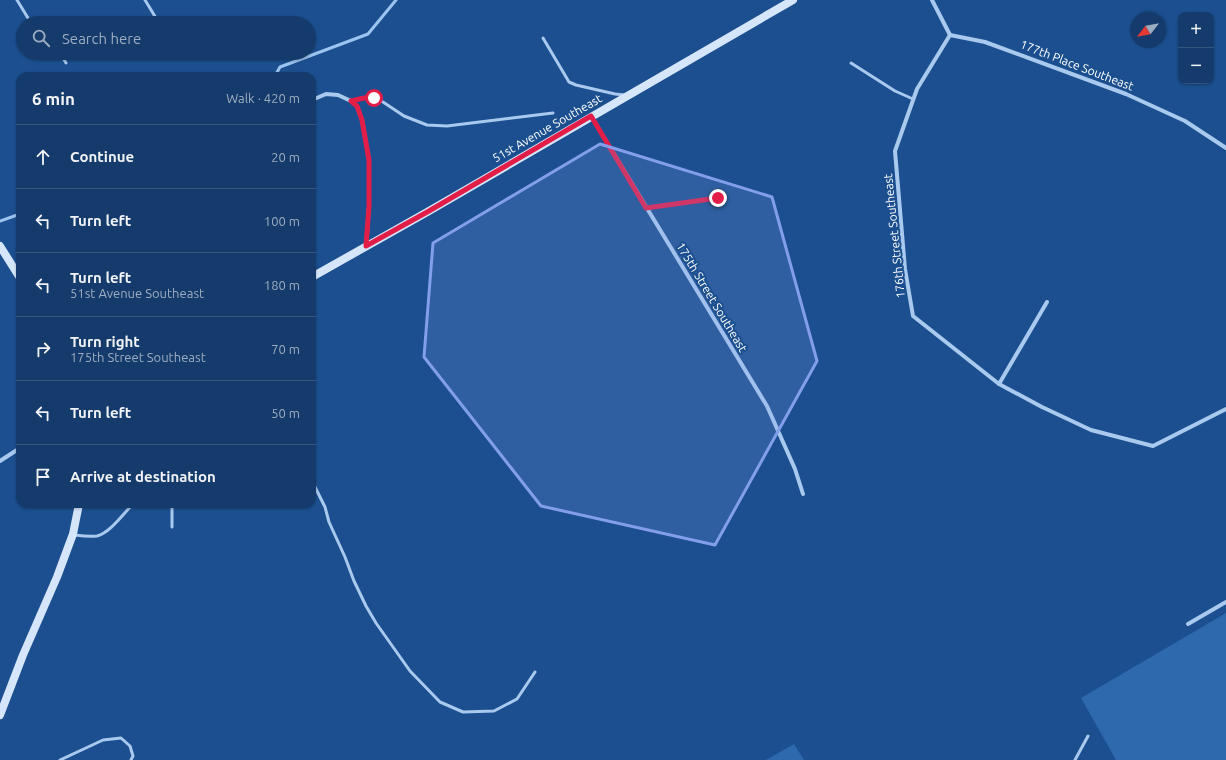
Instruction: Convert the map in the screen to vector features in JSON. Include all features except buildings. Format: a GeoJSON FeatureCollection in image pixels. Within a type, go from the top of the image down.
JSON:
{"type":"FeatureCollection","features":[{"type":"Feature","properties":{"kind":"street","name":"51st Avenue Southeast"},"geometry":{"type":"LineString","coordinates":[[316,275],[793,0]]}},
{"type":"Feature","properties":{"kind":"street"},"geometry":{"type":"LineString","coordinates":[[932,0],[950,35]]}},
{"type":"Feature","properties":{"kind":"street","name":"176th Street Southeast"},"geometry":{"type":"LineString","coordinates":[[950,35],[917,88],[895,151],[905,269],[913,316],[998,384],[1091,430],[1153,446],[1226,409]]}},
{"type":"Feature","properties":{"kind":"street","name":"177th Place Southeast"},"geometry":{"type":"LineString","coordinates":[[950,35],[985,42],[1126,94],[1186,121],[1226,148]]}},
{"type":"Feature","properties":{"kind":"street"},"geometry":{"type":"LineString","coordinates":[[316,98],[326,94],[338,95],[351,101],[357,106],[362,120],[369,160],[369,206],[366,246]]}},
{"type":"Feature","properties":{"kind":"street","name":"175th Street Southeast"},"geometry":{"type":"LineString","coordinates":[[591,116],[767,406],[795,469],[803,494]]}},
{"type":"Feature","properties":{"kind":"street"},"geometry":{"type":"LineString","coordinates":[[0,246],[16,272]]}},
{"type":"Feature","properties":{"kind":"street"},"geometry":{"type":"LineString","coordinates":[[998,384],[1047,302]]}},
{"type":"Feature","properties":{"kind":"street"},"geometry":{"type":"LineString","coordinates":[[0,461],[16,451]]}},
{"type":"Feature","properties":{"kind":"street"},"geometry":{"type":"LineString","coordinates":[[0,715],[23,655],[58,577],[73,534],[78,508]]}},
{"type":"Feature","properties":{"kind":"street"},"geometry":{"type":"LineString","coordinates":[[1188,624],[1226,602]]}},
{"type":"Feature","properties":{"kind":"lane"},"geometry":{"type":"LineString","coordinates":[[18,0],[27,16]]}},
{"type":"Feature","properties":{"kind":"lane"},"geometry":{"type":"LineString","coordinates":[[145,0],[155,16]]}},
{"type":"Feature","properties":{"kind":"lane"},"geometry":{"type":"LineString","coordinates":[[543,38],[567,79],[572,84],[627,96]]}},
{"type":"Feature","properties":{"kind":"lane"},"geometry":{"type":"LineString","coordinates":[[851,63],[895,91],[913,99]]}},
{"type":"Feature","properties":{"kind":"lane"},"geometry":{"type":"LineString","coordinates":[[351,101],[364,98],[374,98],[383,102],[404,116],[427,125],[447,126],[552,113]]}},
{"type":"Feature","properties":{"kind":"lane"},"geometry":{"type":"LineString","coordinates":[[646,208],[718,198]]}},
{"type":"Feature","properties":{"kind":"lane"},"geometry":{"type":"LineString","coordinates":[[316,489],[325,507],[329,522],[354,581],[366,606],[376,623],[410,671],[440,702],[463,712],[494,711],[517,699],[535,672]]}},
{"type":"Feature","properties":{"kind":"lane"},"geometry":{"type":"LineString","coordinates":[[73,534],[88,537],[98,536],[107,531],[129,508]]}},
{"type":"Feature","properties":{"kind":"lane"},"geometry":{"type":"LineString","coordinates":[[172,508],[172,527]]}},
{"type":"Feature","properties":{"kind":"lane"},"geometry":{"type":"LineString","coordinates":[[1074,760],[1088,736]]}},
{"type":"Feature","properties":{"kind":"lane"},"geometry":{"type":"LineString","coordinates":[[60,760],[103,740],[121,738],[130,746],[133,756],[131,760]]}},
{"type":"Feature","properties":{"kind":"highlighted area"},"geometry":{"type":"Polygon","coordinates":[[[600,144],[772,197],[817,361],[715,545],[541,506],[424,357],[433,243],[600,144]]]}},
{"type":"Feature","properties":{"kind":"shaded area"},"geometry":{"type":"Polygon","coordinates":[[[1226,613],[1226,760],[1116,760],[1081,698],[1226,613]]]}},
{"type":"Feature","properties":{"kind":"shaded area"},"geometry":{"type":"Polygon","coordinates":[[[794,744],[804,760],[766,760],[794,744]]]}},
{"type":"Feature","properties":{"kind":"waterway"},"geometry":{"type":"LineString","coordinates":[[316,54],[368,34],[396,0]]}},
{"type":"Feature","properties":{"kind":"waterway"},"geometry":{"type":"LineString","coordinates":[[277,72],[280,67],[299,60]]}},
{"type":"Feature","properties":{"kind":"waterway"},"geometry":{"type":"LineString","coordinates":[[0,221],[16,215]]}},
{"type":"Feature","properties":{"kind":"route"},"geometry":{"type":"LineString","coordinates":[[374,98],[364,98],[351,101],[357,106],[362,120],[369,160],[369,206],[366,246],[429,211],[591,116],[646,208],[718,198]]}}]}
